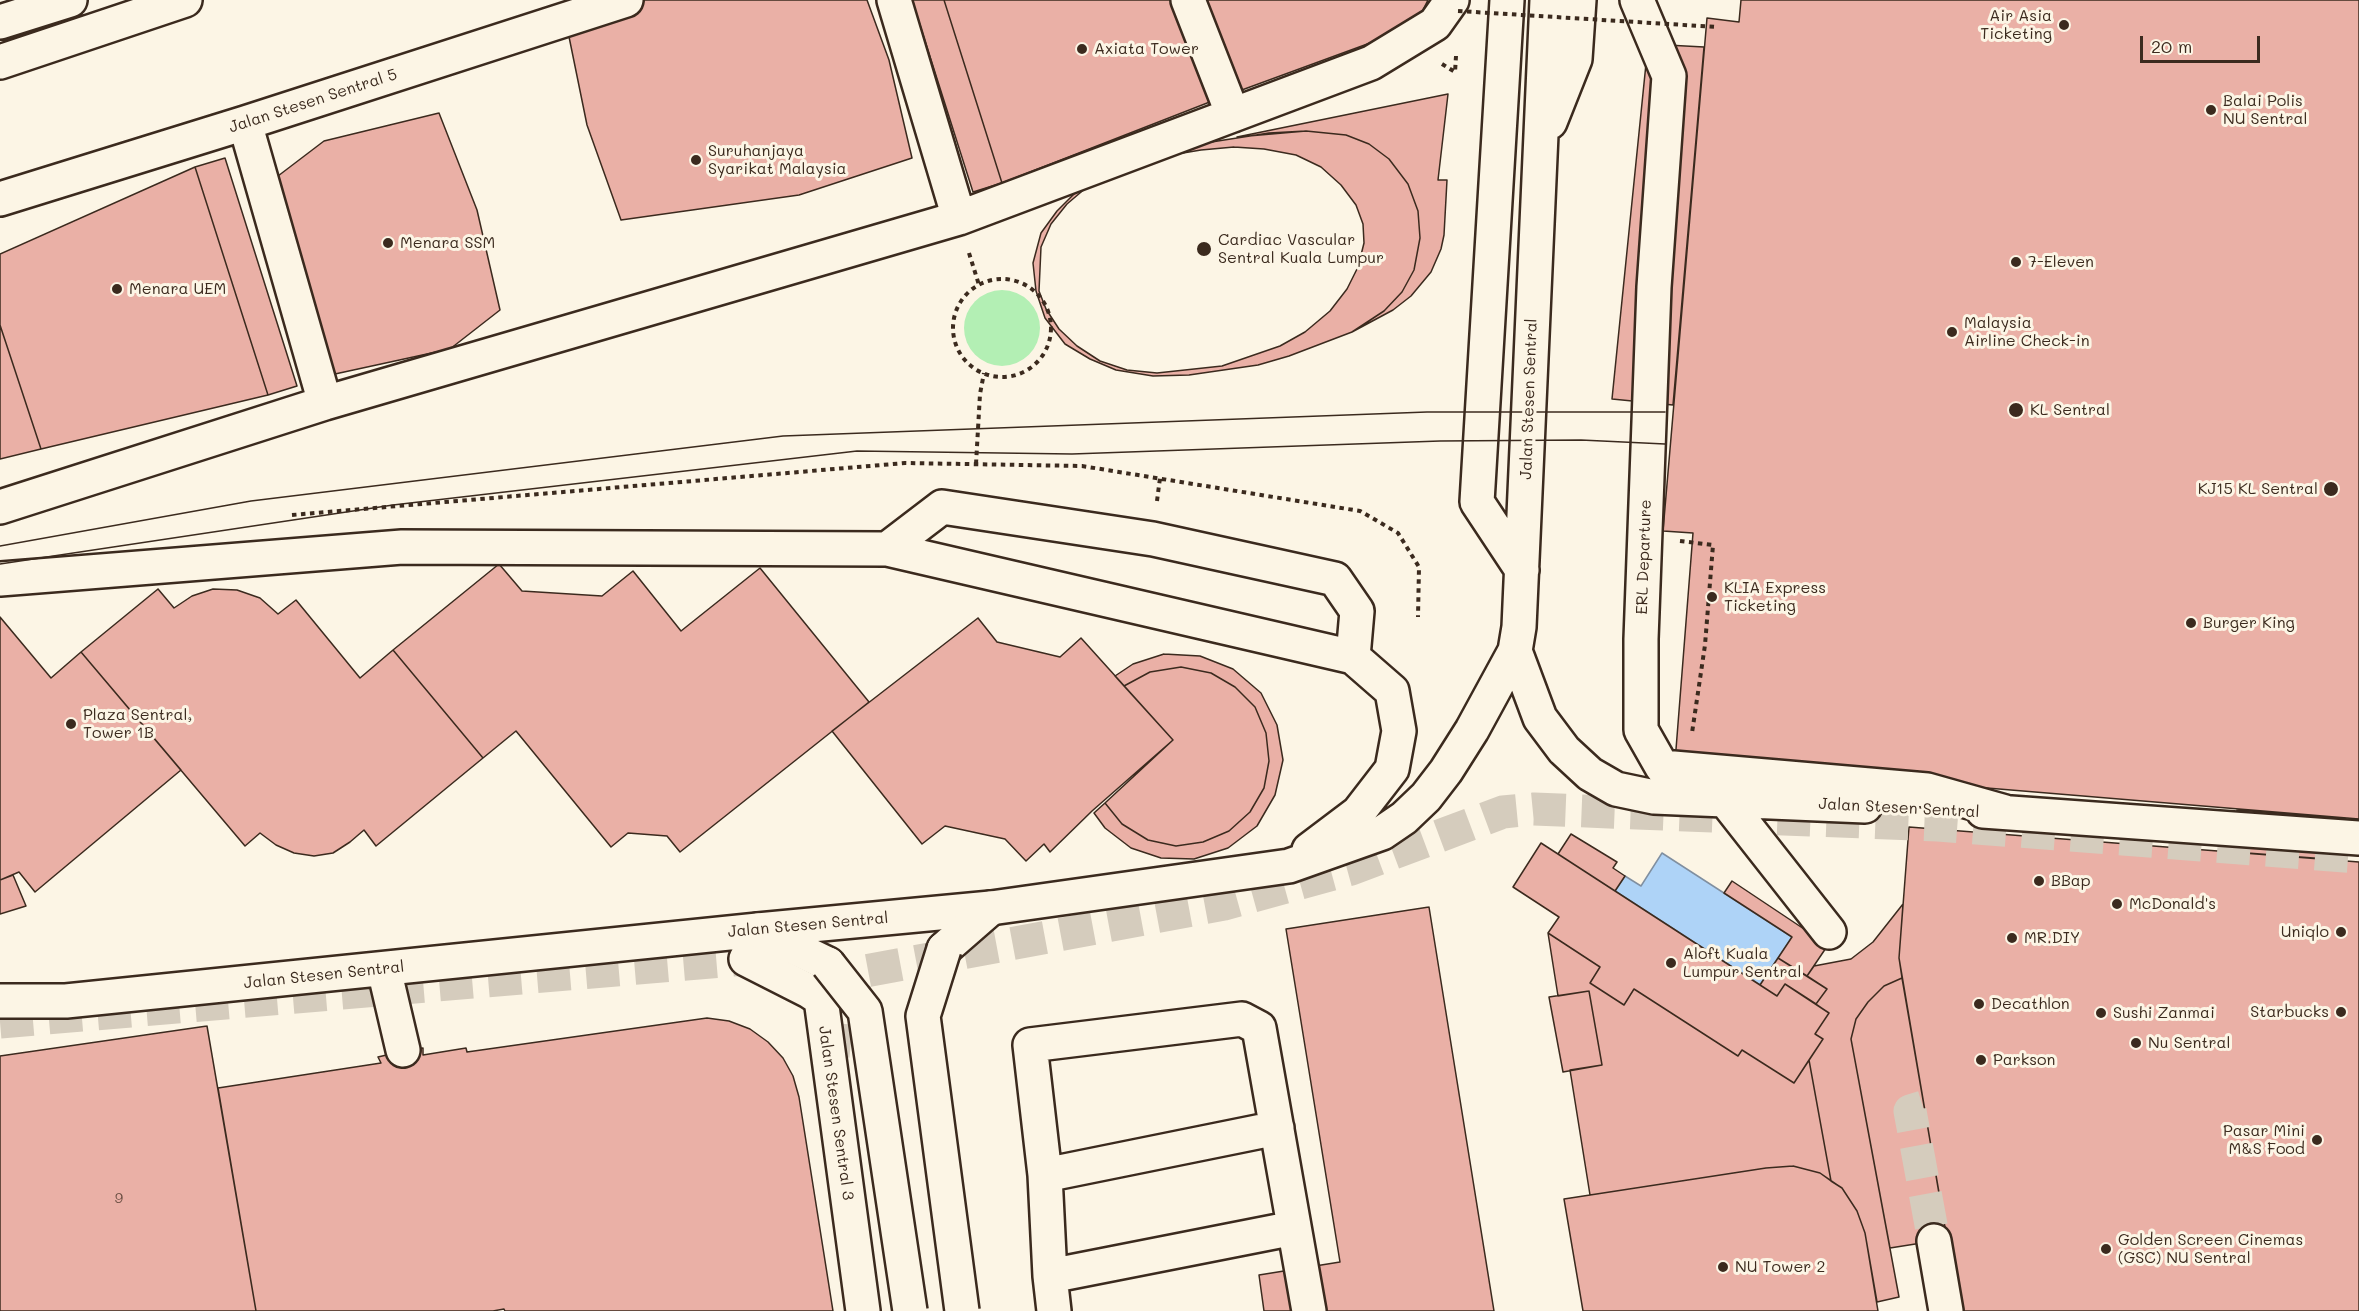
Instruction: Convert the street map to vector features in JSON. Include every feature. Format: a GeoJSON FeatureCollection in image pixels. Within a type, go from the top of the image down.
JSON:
{"type":"FeatureCollection","features":[{"type":"Feature","properties":{"kind":"street"},"geometry":{"type":"LineString","coordinates":[[0,22],[70,0]]}},
{"type":"Feature","properties":{"kind":"street"},"geometry":{"type":"LineString","coordinates":[[0,62],[185,0]]}},
{"type":"Feature","properties":{"kind":"street","name":"Jalan Stesen Sentral 5"},"geometry":{"type":"LineString","coordinates":[[0,199],[626,0]]}},
{"type":"Feature","properties":{"kind":"street"},"geometry":{"type":"LineString","coordinates":[[894,0],[958,218]]}},
{"type":"Feature","properties":{"kind":"street"},"geometry":{"type":"LineString","coordinates":[[1188,0],[1233,115]]}},
{"type":"Feature","properties":{"kind":"street"},"geometry":{"type":"LineString","coordinates":[[1507,0],[1477,502],[1522,570]]}},
{"type":"Feature","properties":{"kind":"street","name":"Jalan Stesen Sentral"},"geometry":{"type":"LineString","coordinates":[[1541,146],[1575,59],[1579,0]]}},
{"type":"Feature","properties":{"kind":"street","name":"ERL Departure"},"geometry":{"type":"LineString","coordinates":[[1637,0],[1669,76],[1654,287],[1641,627],[1641,730],[1662,767],[1927,790],[2005,812]]}},
{"type":"Feature","properties":{"kind":"street","name":"Jalan Stesen Sentral"},"geometry":{"type":"LineString","coordinates":[[0,1001],[66,1001],[384,969],[752,944],[1289,866],[1382,833],[1404,818],[1426,797],[1446,771],[1472,730],[1515,651],[1519,627],[1522,570],[1546,4]]}},
{"type":"Feature","properties":{"kind":"street"},"geometry":{"type":"LineString","coordinates":[[0,507],[325,403],[958,218],[1371,63],[1435,24],[1455,6]]}},
{"type":"Feature","properties":{"kind":"street"},"geometry":{"type":"LineString","coordinates":[[245,123],[325,403]]}},
{"type":"Feature","properties":{"kind":"street"},"geometry":{"type":"LineString","coordinates":[[887,549],[942,507],[1153,539],[1335,579],[1357,611],[1353,657]]}},
{"type":"Feature","properties":{"kind":"street"},"geometry":{"type":"LineString","coordinates":[[0,579],[402,547],[887,549],[1353,657],[1392,691],[1399,730],[1392,769],[1358,813],[1289,866]]}},
{"type":"Feature","properties":{"kind":"street","name":"Jalan Stesen Sentral"},"geometry":{"type":"LineString","coordinates":[[1515,651],[1540,718],[1564,750],[1590,774],[1616,789],[1625,791],[1654,797],[2005,812],[2359,838]]}},
{"type":"Feature","properties":{"kind":"street"},"geometry":{"type":"LineString","coordinates":[[1726,801],[1829,932]]}},
{"type":"Feature","properties":{"kind":"street"},"geometry":{"type":"LineString","coordinates":[[962,1311],[923,1016],[944,949],[991,908]]}},
{"type":"Feature","properties":{"kind":"street"},"geometry":{"type":"LineString","coordinates":[[752,944],[828,964],[865,1011],[910,1311]]}},
{"type":"Feature","properties":{"kind":"street","name":"Jalan Stesen Sentral 3"},"geometry":{"type":"LineString","coordinates":[[752,944],[821,999],[863,1311]]}},
{"type":"Feature","properties":{"kind":"street"},"geometry":{"type":"LineString","coordinates":[[384,969],[403,1050]]}},
{"type":"Feature","properties":{"kind":"street"},"geometry":{"type":"LineString","coordinates":[[0,1020],[18,1020],[66,1001]]}},
{"type":"Feature","properties":{"kind":"street"},"geometry":{"type":"LineString","coordinates":[[1054,1311],[1045,1175],[1030,1045],[1242,1018],[1259,1028],[1309,1311]]}},
{"type":"Feature","properties":{"kind":"street"},"geometry":{"type":"LineString","coordinates":[[1045,1175],[1277,1128]]}},
{"type":"Feature","properties":{"kind":"street"},"geometry":{"type":"LineString","coordinates":[[1050,1276],[1294,1227]]}},
{"type":"Feature","properties":{"kind":"street"},"geometry":{"type":"LineString","coordinates":[[1934,1241],[1946,1311]]}},
{"type":"Feature","properties":{"kind":"path"},"geometry":{"type":"LineString","coordinates":[[1455,6],[1717,27]]}},
{"type":"Feature","properties":{"kind":"path"},"geometry":{"type":"LineString","coordinates":[[994,279],[1011,280],[1027,285],[1039,296],[1048,310],[1051,326],[1049,342],[1042,357],[1031,368],[1016,375],[1000,377],[984,373],[970,365],[960,353],[954,331],[957,307],[966,294],[994,279]]}},
{"type":"Feature","properties":{"kind":"path"},"geometry":{"type":"LineString","coordinates":[[976,464],[980,394],[984,373]]}},
{"type":"Feature","properties":{"kind":"path"},"geometry":{"type":"LineString","coordinates":[[284,516],[905,463],[1082,466],[1360,511],[1398,533],[1419,567],[1418,617]]}},
{"type":"Feature","properties":{"kind":"green space"},"geometry":{"type":"Polygon","coordinates":[[[1010,290],[1023,296],[1034,307],[1040,320],[1038,343],[1023,360],[1010,366],[994,366],[981,360],[966,343],[964,320],[970,307],[987,292],[1010,290]]]}},
{"type":"Feature","properties":{"kind":"water"},"geometry":{"type":"Polygon","coordinates":[[[1662,853],[1792,937],[1760,985],[1615,891],[1625,876],[1641,886],[1662,853]]]}},
{"type":"Feature","properties":{"kind":"building"},"geometry":{"type":"Polygon","coordinates":[[[634,0],[867,0],[889,60],[912,158],[799,195],[621,220],[587,125],[566,22],[634,0]]]}},
{"type":"Feature","properties":{"kind":"building"},"geometry":{"type":"Polygon","coordinates":[[[912,0],[944,0],[1002,183],[973,192],[912,0]]]}},
{"type":"Feature","properties":{"kind":"building","name":"Axiata Tower"},"geometry":{"type":"Polygon","coordinates":[[[944,0],[1190,0],[1220,98],[1002,183],[944,0]]]}},
{"type":"Feature","properties":{"kind":"building"},"geometry":{"type":"Polygon","coordinates":[[[1190,0],[1428,0],[1423,10],[1404,27],[1381,39],[1220,98],[1190,0]]]}},
{"type":"Feature","properties":{"kind":"building","name":"KL Sentral"},"geometry":{"type":"Polygon","coordinates":[[[1741,0],[2359,0],[2359,819],[1675,762],[1693,533],[1663,531],[1707,18],[1739,22],[1741,0]]]}},
{"type":"Feature","properties":{"kind":"building"},"geometry":{"type":"Polygon","coordinates":[[[1648,44],[1704,47],[1673,405],[1612,399],[1648,44]]]}},
{"type":"Feature","properties":{"kind":"building"},"geometry":{"type":"Polygon","coordinates":[[[1448,94],[1438,180],[1447,180],[1441,249],[1431,272],[1411,296],[1393,310],[1352,332],[1384,311],[1402,292],[1414,270],[1420,238],[1418,211],[1408,184],[1389,159],[1369,144],[1346,135],[1306,131],[1237,137],[1448,94]]]}},
{"type":"Feature","properties":{"kind":"building","name":"Menara SSM"},"geometry":{"type":"Polygon","coordinates":[[[439,113],[477,210],[500,310],[450,349],[335,374],[297,276],[278,176],[324,141],[439,113]]]}},
{"type":"Feature","properties":{"kind":"building"},"geometry":{"type":"Polygon","coordinates":[[[1306,131],[1346,135],[1369,144],[1389,159],[1408,184],[1418,211],[1420,238],[1414,270],[1402,292],[1384,311],[1352,332],[1289,356],[1258,365],[1189,375],[1153,376],[1116,370],[1090,359],[1065,344],[1045,318],[1036,291],[1033,263],[1041,233],[1057,211],[1077,191],[1172,152],[1205,143],[1269,133],[1306,131]]]}},
{"type":"Feature","properties":{"kind":"building"},"geometry":{"type":"Polygon","coordinates":[[[1234,147],[1264,149],[1296,155],[1321,167],[1341,185],[1356,205],[1363,224],[1364,243],[1358,267],[1347,289],[1330,311],[1305,332],[1280,346],[1222,366],[1157,373],[1127,370],[1100,361],[1077,346],[1059,329],[1046,309],[1039,291],[1041,247],[1051,224],[1067,204],[1087,187],[1171,155],[1234,147]]]}},
{"type":"Feature","properties":{"kind":"building"},"geometry":{"type":"Polygon","coordinates":[[[225,158],[297,386],[268,395],[195,167],[225,158]]]}},
{"type":"Feature","properties":{"kind":"building","name":"Menara UEM"},"geometry":{"type":"Polygon","coordinates":[[[195,167],[268,395],[41,449],[0,325],[0,254],[195,167]]]}},
{"type":"Feature","properties":{"kind":"building"},"geometry":{"type":"Polygon","coordinates":[[[0,325],[41,449],[0,459],[0,325]]]}},
{"type":"Feature","properties":{"kind":"building"},"geometry":{"type":"Polygon","coordinates":[[[499,564],[522,591],[602,596],[633,571],[681,631],[760,568],[869,702],[680,852],[667,836],[628,833],[611,847],[516,731],[483,758],[393,650],[499,564]]]}},
{"type":"Feature","properties":{"kind":"building"},"geometry":{"type":"Polygon","coordinates":[[[158,589],[174,608],[192,596],[213,589],[237,590],[260,598],[278,614],[296,600],[360,678],[393,650],[483,758],[376,846],[364,830],[333,853],[314,856],[294,853],[276,845],[260,833],[245,846],[81,652],[158,589]]]}},
{"type":"Feature","properties":{"kind":"building","name":"Plaza Sentral, Tower 1B"},"geometry":{"type":"Polygon","coordinates":[[[0,617],[51,678],[81,652],[181,770],[35,892],[19,872],[0,880],[0,617]]]}},
{"type":"Feature","properties":{"kind":"building"},"geometry":{"type":"Polygon","coordinates":[[[978,618],[997,642],[1060,657],[1081,638],[1173,740],[1092,811],[1050,852],[1044,844],[1026,861],[1005,839],[945,826],[922,844],[832,731],[978,618]]]}},
{"type":"Feature","properties":{"kind":"building"},"geometry":{"type":"Polygon","coordinates":[[[1164,654],[1200,656],[1233,669],[1261,693],[1277,725],[1283,760],[1275,795],[1257,826],[1228,848],[1194,859],[1161,858],[1131,848],[1105,828],[1094,813],[1105,803],[1122,824],[1148,840],[1176,846],[1203,842],[1229,831],[1250,812],[1264,788],[1269,761],[1266,733],[1255,707],[1235,687],[1211,673],[1181,667],[1150,672],[1124,686],[1115,676],[1133,664],[1164,654]]]}},
{"type":"Feature","properties":{"kind":"building"},"geometry":{"type":"Polygon","coordinates":[[[1181,667],[1211,673],[1235,687],[1255,707],[1266,733],[1269,761],[1264,788],[1250,812],[1229,831],[1203,842],[1176,846],[1148,840],[1122,824],[1105,803],[1173,740],[1124,686],[1150,672],[1181,667]]]}},
{"type":"Feature","properties":{"kind":"building"},"geometry":{"type":"Polygon","coordinates":[[[2237,810],[2344,818],[2340,860],[2234,852],[2237,810]]]}},
{"type":"Feature","properties":{"kind":"building","name":"Nu Sentral"},"geometry":{"type":"Polygon","coordinates":[[[1909,827],[2359,862],[2359,1311],[1959,1311],[1899,958],[1909,827]]]}},
{"type":"Feature","properties":{"kind":"building"},"geometry":{"type":"Polygon","coordinates":[[[1571,834],[1617,862],[1613,868],[1625,876],[1615,891],[1558,854],[1571,834]]]}},
{"type":"Feature","properties":{"kind":"building"},"geometry":{"type":"Polygon","coordinates":[[[1541,843],[1777,996],[1785,984],[1829,1013],[1815,1034],[1823,1039],[1794,1083],[1742,1050],[1738,1056],[1634,989],[1624,1005],[1590,983],[1600,967],[1548,933],[1559,917],[1513,887],[1541,843]]]}},
{"type":"Feature","properties":{"kind":"building"},"geometry":{"type":"Polygon","coordinates":[[[13,875],[26,906],[0,914],[0,880],[13,875]]]}},
{"type":"Feature","properties":{"kind":"building"},"geometry":{"type":"Polygon","coordinates":[[[1732,881],[1828,945],[1807,976],[1778,958],[1792,937],[1724,893],[1732,881]]]}},
{"type":"Feature","properties":{"kind":"building"},"geometry":{"type":"Polygon","coordinates":[[[1903,904],[1899,958],[1902,978],[1884,986],[1868,1002],[1856,1019],[1851,1039],[1899,1297],[1877,1302],[1865,1233],[1857,1211],[1842,1188],[1831,1181],[1809,1060],[1823,1039],[1815,1034],[1829,1013],[1816,1004],[1827,989],[1807,976],[1814,966],[1851,959],[1873,942],[1903,904]]]}},
{"type":"Feature","properties":{"kind":"building"},"geometry":{"type":"Polygon","coordinates":[[[1429,907],[1494,1311],[1264,1311],[1259,1275],[1340,1262],[1286,929],[1429,907]]]}},
{"type":"Feature","properties":{"kind":"building"},"geometry":{"type":"Polygon","coordinates":[[[1548,933],[1600,967],[1590,983],[1624,1005],[1634,989],[1738,1056],[1742,1050],[1794,1083],[1809,1060],[1831,1181],[1820,1173],[1793,1166],[1766,1168],[1590,1195],[1570,1070],[1602,1065],[1589,991],[1558,996],[1548,933]]]}},
{"type":"Feature","properties":{"kind":"building"},"geometry":{"type":"Polygon","coordinates":[[[1778,958],[1827,989],[1816,1004],[1785,984],[1777,996],[1760,985],[1778,958]]]}},
{"type":"Feature","properties":{"kind":"building"},"geometry":{"type":"Polygon","coordinates":[[[1902,978],[1947,1239],[1890,1248],[1851,1039],[1856,1019],[1868,1002],[1884,986],[1902,978]]]}},
{"type":"Feature","properties":{"kind":"building"},"geometry":{"type":"Polygon","coordinates":[[[1589,991],[1602,1065],[1563,1072],[1549,997],[1589,991]]]}},
{"type":"Feature","properties":{"kind":"building"},"geometry":{"type":"Polygon","coordinates":[[[707,1018],[729,1021],[750,1029],[768,1042],[783,1058],[793,1076],[799,1097],[833,1311],[505,1311],[504,1309],[493,1311],[256,1311],[218,1088],[381,1063],[378,1057],[412,1049],[423,1048],[423,1055],[466,1048],[467,1052],[707,1018]]]}},
{"type":"Feature","properties":{"kind":"building"},"geometry":{"type":"Polygon","coordinates":[[[207,1026],[256,1311],[0,1311],[0,1056],[207,1026]]]}},
{"type":"Feature","properties":{"kind":"building","name":"NU Tower 2"},"geometry":{"type":"Polygon","coordinates":[[[1793,1166],[1820,1173],[1842,1188],[1857,1211],[1865,1233],[1878,1311],[1583,1311],[1564,1199],[1766,1168],[1793,1166]]]}},
{"type":"Feature","properties":{"kind":"tunnel"},"geometry":{"type":"LineString","coordinates":[[833,1056],[837,1016],[860,972],[1224,904],[1351,869],[1503,812],[1534,809],[1938,825],[2359,857]]}},
{"type":"Feature","properties":{"kind":"tunnel"},"geometry":{"type":"LineString","coordinates":[[0,1022],[746,959]]}},
{"type":"Feature","properties":{"kind":"tunnel"},"geometry":{"type":"LineString","coordinates":[[1923,1107],[1910,1111],[1934,1241]]}},
{"type":"Feature","properties":{"kind":"tram line"},"geometry":{"type":"LineString","coordinates":[[0,546],[251,501],[783,436],[1427,412],[1665,412]]}},
{"type":"Feature","properties":{"kind":"tram line"},"geometry":{"type":"LineString","coordinates":[[0,564],[393,505],[857,451],[1072,454],[1440,441],[1581,440],[1665,444]]}},
{"type":"Feature","properties":{"kind":"place","name":"Air Asia Ticketing"},"geometry":{"type":"Point","coordinates":[2064,25]}},
{"type":"Feature","properties":{"kind":"place","name":"Axiata Tower"},"geometry":{"type":"Point","coordinates":[1082,49]}},
{"type":"Feature","properties":{"kind":"place","name":"Balai Polis NU Sentral"},"geometry":{"type":"Point","coordinates":[2211,110]}},
{"type":"Feature","properties":{"kind":"place","name":"Suruhanjaya Syarikat Malaysia"},"geometry":{"type":"Point","coordinates":[696,160]}},
{"type":"Feature","properties":{"kind":"place","name":"Menara SSM"},"geometry":{"type":"Point","coordinates":[388,243]}},
{"type":"Feature","properties":{"kind":"place","name":"Cardiac Vascular Sentral Kuala Lumpur"},"geometry":{"type":"Point","coordinates":[1204,249]}},
{"type":"Feature","properties":{"kind":"place","name":"7-Eleven"},"geometry":{"type":"Point","coordinates":[2016,262]}},
{"type":"Feature","properties":{"kind":"place","name":"Menara UEM"},"geometry":{"type":"Point","coordinates":[117,289]}},
{"type":"Feature","properties":{"kind":"place","name":"Malaysia Airline Check-in"},"geometry":{"type":"Point","coordinates":[1952,332]}},
{"type":"Feature","properties":{"kind":"place","name":"KL Sentral"},"geometry":{"type":"Point","coordinates":[2016,410]}},
{"type":"Feature","properties":{"kind":"place","name":"KJ15 KL Sentral"},"geometry":{"type":"Point","coordinates":[2331,489]}},
{"type":"Feature","properties":{"kind":"place","name":"KLIA Express Ticketing"},"geometry":{"type":"Point","coordinates":[1712,597]}},
{"type":"Feature","properties":{"kind":"place","name":"Burger King"},"geometry":{"type":"Point","coordinates":[2191,623]}},
{"type":"Feature","properties":{"kind":"place","name":"Plaza Sentral, Tower 1B"},"geometry":{"type":"Point","coordinates":[71,724]}},
{"type":"Feature","properties":{"kind":"place","name":"BBap"},"geometry":{"type":"Point","coordinates":[2039,881]}},
{"type":"Feature","properties":{"kind":"place","name":"McDonald's"},"geometry":{"type":"Point","coordinates":[2117,904]}},
{"type":"Feature","properties":{"kind":"place","name":"Uniqlo"},"geometry":{"type":"Point","coordinates":[2341,932]}},
{"type":"Feature","properties":{"kind":"place","name":"MR.DIY"},"geometry":{"type":"Point","coordinates":[2012,938]}},
{"type":"Feature","properties":{"kind":"place","name":"Aloft Kuala Lumpur Sentral"},"geometry":{"type":"Point","coordinates":[1671,963]}},
{"type":"Feature","properties":{"kind":"place","name":"Decathlon"},"geometry":{"type":"Point","coordinates":[1979,1004]}},
{"type":"Feature","properties":{"kind":"place","name":"Starbucks"},"geometry":{"type":"Point","coordinates":[2341,1012]}},
{"type":"Feature","properties":{"kind":"place","name":"Sushi Zanmai"},"geometry":{"type":"Point","coordinates":[2101,1013]}},
{"type":"Feature","properties":{"kind":"place","name":"Nu Sentral"},"geometry":{"type":"Point","coordinates":[2136,1043]}},
{"type":"Feature","properties":{"kind":"place","name":"Parkson"},"geometry":{"type":"Point","coordinates":[1981,1060]}},
{"type":"Feature","properties":{"kind":"place","name":"Pasar Mini M&S Food"},"geometry":{"type":"Point","coordinates":[2317,1140]}},
{"type":"Feature","properties":{"kind":"place","name":"Golden Screen Cinemas (GSC) NU Sentral"},"geometry":{"type":"Point","coordinates":[2106,1249]}},
{"type":"Feature","properties":{"kind":"place","name":"NU Tower 2"},"geometry":{"type":"Point","coordinates":[1723,1267]}}]}
